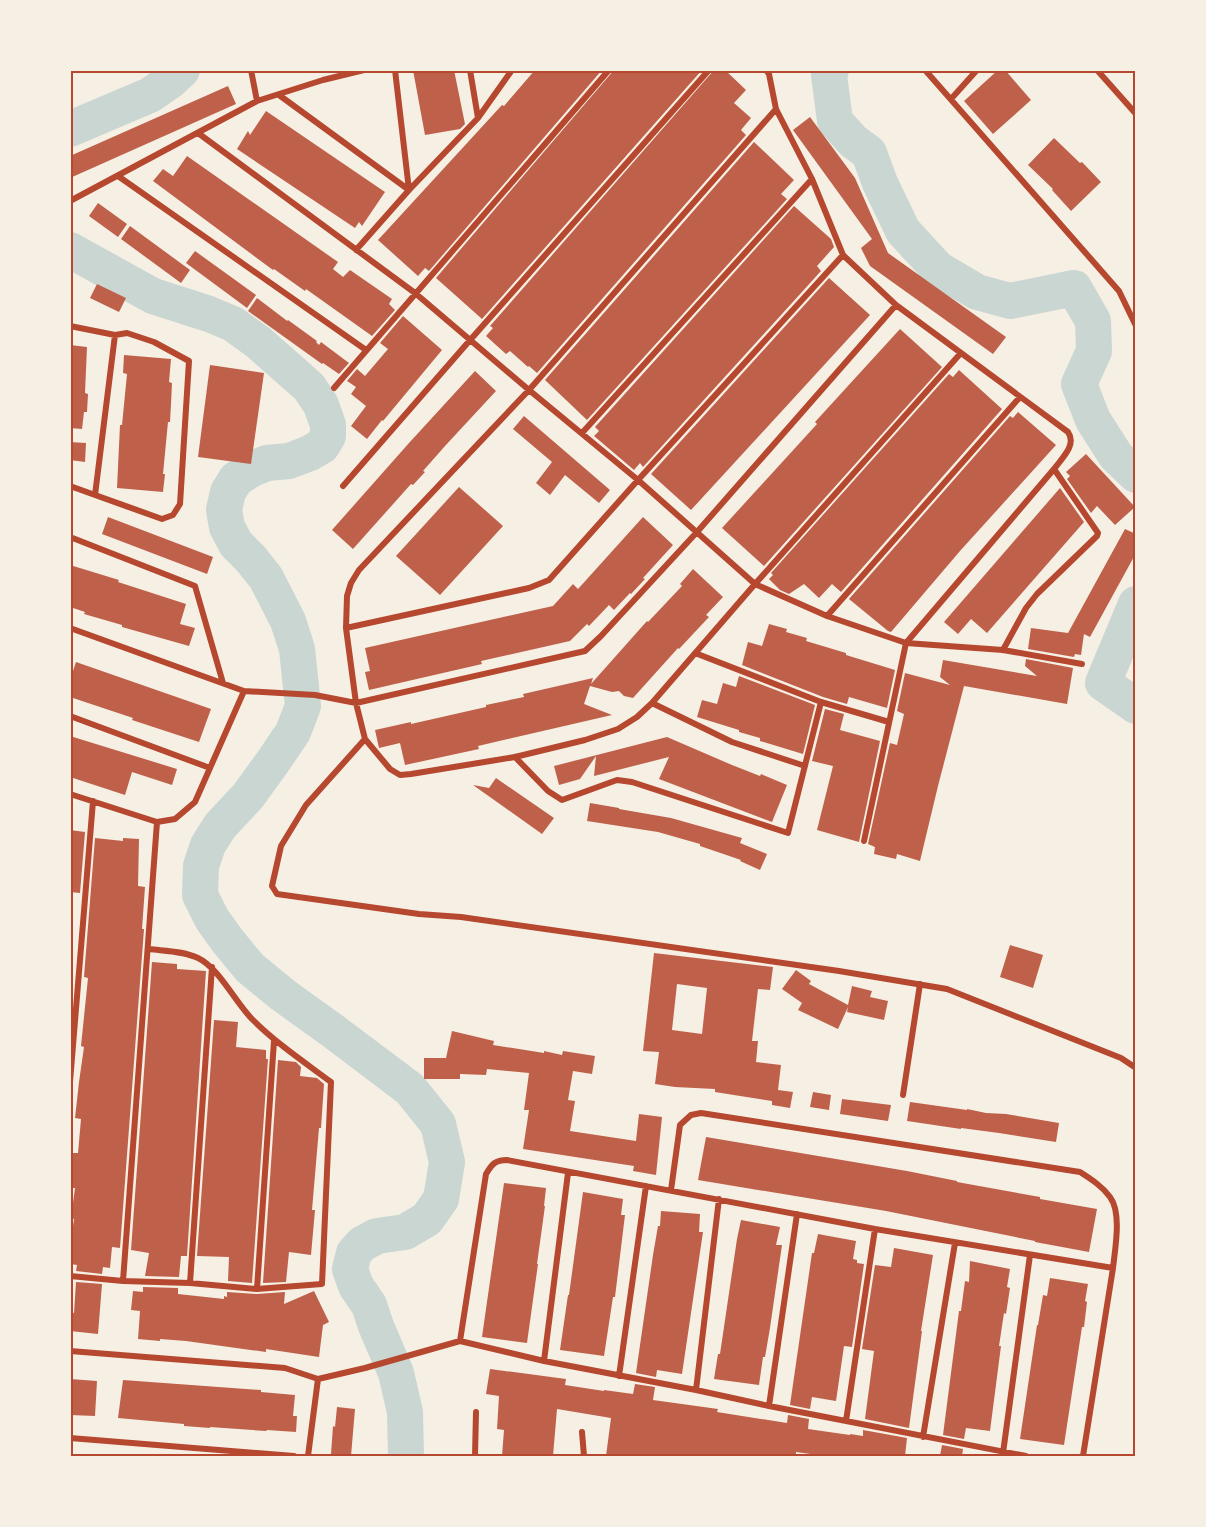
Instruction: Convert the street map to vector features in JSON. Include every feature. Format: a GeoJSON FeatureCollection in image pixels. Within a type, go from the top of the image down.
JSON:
{"type":"FeatureCollection","features":[{"type":"Feature","properties":{"kind":"street"},"geometry":{"type":"LineString","coordinates":[[251,70],[258,101]]}},
{"type":"Feature","properties":{"kind":"street"},"geometry":{"type":"LineString","coordinates":[[321,70],[323,80]]}},
{"type":"Feature","properties":{"kind":"street"},"geometry":{"type":"LineString","coordinates":[[70,201],[258,101],[323,80],[364,70]]}},
{"type":"Feature","properties":{"kind":"street"},"geometry":{"type":"LineString","coordinates":[[395,70],[410,190]]}},
{"type":"Feature","properties":{"kind":"street"},"geometry":{"type":"LineString","coordinates":[[470,70],[478,118]]}},
{"type":"Feature","properties":{"kind":"street"},"geometry":{"type":"LineString","coordinates":[[356,250],[478,118],[512,70]]}},
{"type":"Feature","properties":{"kind":"street"},"geometry":{"type":"LineString","coordinates":[[333,388],[609,70]]}},
{"type":"Feature","properties":{"kind":"street"},"geometry":{"type":"LineString","coordinates":[[343,486],[709,70]]}},
{"type":"Feature","properties":{"kind":"street"},"geometry":{"type":"LineString","coordinates":[[766,70],[776,109],[812,179],[843,255],[896,305],[1068,432],[1071,437],[1071,445],[1054,470],[906,643],[864,841]]}},
{"type":"Feature","properties":{"kind":"street"},"geometry":{"type":"LineString","coordinates":[[925,70],[1119,291],[1136,326]]}},
{"type":"Feature","properties":{"kind":"street"},"geometry":{"type":"LineString","coordinates":[[951,99],[977,70]]}},
{"type":"Feature","properties":{"kind":"street"},"geometry":{"type":"LineString","coordinates":[[1097,70],[1136,114]]}},
{"type":"Feature","properties":{"kind":"street"},"geometry":{"type":"LineString","coordinates":[[279,95],[410,190]]}},
{"type":"Feature","properties":{"kind":"street"},"geometry":{"type":"LineString","coordinates":[[776,109],[529,390],[359,570],[351,583],[347,596],[346,628],[356,703],[365,739],[390,769],[400,775],[515,757],[585,740],[618,729],[637,717],[652,703],[960,354]]}},
{"type":"Feature","properties":{"kind":"street"},"geometry":{"type":"LineString","coordinates":[[198,133],[415,293],[638,480],[755,584],[827,616],[906,643],[1003,650],[1082,664]]}},
{"type":"Feature","properties":{"kind":"street"},"geometry":{"type":"LineString","coordinates":[[118,176],[366,351]]}},
{"type":"Feature","properties":{"kind":"street"},"geometry":{"type":"LineString","coordinates":[[582,433],[812,179]]}},
{"type":"Feature","properties":{"kind":"street"},"geometry":{"type":"LineString","coordinates":[[346,628],[529,588],[549,580],[843,255]]}},
{"type":"Feature","properties":{"kind":"street"},"geometry":{"type":"LineString","coordinates":[[70,628],[244,691],[315,695],[356,703],[585,651],[697,532],[896,305]]}},
{"type":"Feature","properties":{"kind":"street"},"geometry":{"type":"LineString","coordinates":[[70,326],[115,335],[127,333],[154,342],[189,361],[180,504],[173,515],[162,519],[70,486]]}},
{"type":"Feature","properties":{"kind":"street"},"geometry":{"type":"LineString","coordinates":[[95,495],[115,335]]}},
{"type":"Feature","properties":{"kind":"street"},"geometry":{"type":"LineString","coordinates":[[827,616],[1020,397]]}},
{"type":"Feature","properties":{"kind":"street"},"geometry":{"type":"LineString","coordinates":[[1003,650],[1026,608],[1037,594],[1098,533],[1054,470]]}},
{"type":"Feature","properties":{"kind":"street"},"geometry":{"type":"LineString","coordinates":[[70,537],[195,586],[223,683]]}},
{"type":"Feature","properties":{"kind":"street"},"geometry":{"type":"LineString","coordinates":[[695,653],[821,702],[889,722]]}},
{"type":"Feature","properties":{"kind":"street"},"geometry":{"type":"LineString","coordinates":[[70,795],[157,822],[175,819],[195,802],[244,691]]}},
{"type":"Feature","properties":{"kind":"street"},"geometry":{"type":"LineString","coordinates":[[515,757],[548,791],[562,800],[617,780],[632,782],[788,833],[821,702]]}},
{"type":"Feature","properties":{"kind":"street"},"geometry":{"type":"LineString","coordinates":[[652,703],[732,742],[805,766]]}},
{"type":"Feature","properties":{"kind":"street"},"geometry":{"type":"LineString","coordinates":[[70,716],[210,768]]}},
{"type":"Feature","properties":{"kind":"street"},"geometry":{"type":"LineString","coordinates":[[365,739],[306,805],[281,846],[272,886],[277,894],[419,914],[461,917],[839,971],[947,989],[1121,1058],[1136,1068]]}},
{"type":"Feature","properties":{"kind":"street"},"geometry":{"type":"LineString","coordinates":[[70,1082],[93,801]]}},
{"type":"Feature","properties":{"kind":"street"},"geometry":{"type":"LineString","coordinates":[[123,1281],[157,822]]}},
{"type":"Feature","properties":{"kind":"street"},"geometry":{"type":"LineString","coordinates":[[70,1276],[257,1289],[322,1284],[331,1082],[274,1041],[250,1018],[212,966],[198,958],[181,953],[149,949]]}},
{"type":"Feature","properties":{"kind":"street"},"geometry":{"type":"LineString","coordinates":[[190,1283],[212,966]]}},
{"type":"Feature","properties":{"kind":"street"},"geometry":{"type":"LineString","coordinates":[[903,1095],[920,984]]}},
{"type":"Feature","properties":{"kind":"street"},"geometry":{"type":"LineString","coordinates":[[257,1289],[274,1041]]}},
{"type":"Feature","properties":{"kind":"street"},"geometry":{"type":"LineString","coordinates":[[671,1190],[680,1125],[691,1115],[701,1113],[1080,1172],[1098,1184],[1111,1198],[1116,1215],[1113,1268],[1083,1456]]}},
{"type":"Feature","properties":{"kind":"street"},"geometry":{"type":"LineString","coordinates":[[460,1341],[486,1174],[497,1160],[875,1229],[1113,1268]]}},
{"type":"Feature","properties":{"kind":"street"},"geometry":{"type":"LineString","coordinates":[[544,1361],[568,1173]]}},
{"type":"Feature","properties":{"kind":"street"},"geometry":{"type":"LineString","coordinates":[[619,1376],[646,1186]]}},
{"type":"Feature","properties":{"kind":"street"},"geometry":{"type":"LineString","coordinates":[[696,1390],[719,1199]]}},
{"type":"Feature","properties":{"kind":"street"},"geometry":{"type":"LineString","coordinates":[[769,1406],[797,1214]]}},
{"type":"Feature","properties":{"kind":"street"},"geometry":{"type":"LineString","coordinates":[[846,1421],[875,1229]]}},
{"type":"Feature","properties":{"kind":"street"},"geometry":{"type":"LineString","coordinates":[[923,1437],[955,1243]]}},
{"type":"Feature","properties":{"kind":"street"},"geometry":{"type":"LineString","coordinates":[[1004,1453],[1030,1255]]}},
{"type":"Feature","properties":{"kind":"street"},"geometry":{"type":"LineString","coordinates":[[70,1351],[285,1368],[318,1379],[460,1341],[544,1361],[1026,1456]]}},
{"type":"Feature","properties":{"kind":"street"},"geometry":{"type":"LineString","coordinates":[[308,1456],[318,1379]]}},
{"type":"Feature","properties":{"kind":"street"},"geometry":{"type":"LineString","coordinates":[[475,1456],[477,1412]]}},
{"type":"Feature","properties":{"kind":"street"},"geometry":{"type":"LineString","coordinates":[[582,1432],[584,1456]]}},
{"type":"Feature","properties":{"kind":"street"},"geometry":{"type":"LineString","coordinates":[[70,1438],[294,1456]]}},
{"type":"Feature","properties":{"kind":"building"},"geometry":{"type":"Polygon","coordinates":[[[413,70],[454,70],[465,124],[460,129],[425,135],[413,70]]]}},
{"type":"Feature","properties":{"kind":"building"},"geometry":{"type":"Polygon","coordinates":[[[535,70],[602,70],[429,271],[425,268],[418,276],[378,240],[535,70]]]}},
{"type":"Feature","properties":{"kind":"building"},"geometry":{"type":"Polygon","coordinates":[[[614,70],[702,70],[482,319],[436,278],[614,70]]]}},
{"type":"Feature","properties":{"kind":"building"},"geometry":{"type":"Polygon","coordinates":[[[714,70],[725,70],[746,90],[734,103],[751,118],[741,130],[746,135],[537,373],[510,351],[506,354],[486,336],[493,328],[490,326],[714,70]]]}},
{"type":"Feature","properties":{"kind":"building"},"geometry":{"type":"Polygon","coordinates":[[[998,70],[1005,70],[1031,100],[993,134],[964,101],[998,70]]]}},
{"type":"Feature","properties":{"kind":"building"},"geometry":{"type":"Polygon","coordinates":[[[228,86],[236,104],[70,178],[70,156],[228,86]]]}},
{"type":"Feature","properties":{"kind":"building"},"geometry":{"type":"Polygon","coordinates":[[[266,111],[385,192],[362,226],[359,222],[355,228],[237,149],[248,131],[250,135],[266,111]]]}},
{"type":"Feature","properties":{"kind":"building"},"geometry":{"type":"Polygon","coordinates":[[[810,117],[855,178],[888,253],[1006,337],[993,354],[870,266],[861,248],[872,239],[793,130],[810,117]]]}},
{"type":"Feature","properties":{"kind":"building"},"geometry":{"type":"Polygon","coordinates":[[[1054,138],[1101,182],[1071,211],[1053,189],[1028,165],[1054,138]]]}},
{"type":"Feature","properties":{"kind":"building"},"geometry":{"type":"Polygon","coordinates":[[[754,142],[794,180],[781,194],[787,199],[587,420],[545,380],[754,142]]]}},
{"type":"Feature","properties":{"kind":"building"},"geometry":{"type":"Polygon","coordinates":[[[187,156],[338,262],[333,269],[343,277],[350,270],[392,299],[389,304],[395,310],[372,336],[306,289],[305,291],[273,270],[153,181],[163,169],[173,176],[187,156]]]}},
{"type":"Feature","properties":{"kind":"building"},"geometry":{"type":"Polygon","coordinates":[[[98,203],[127,224],[118,237],[89,216],[98,203]]]}},
{"type":"Feature","properties":{"kind":"building"},"geometry":{"type":"Polygon","coordinates":[[[794,206],[831,239],[834,247],[817,266],[821,271],[643,467],[640,463],[634,470],[594,436],[599,431],[595,427],[794,206]]]}},
{"type":"Feature","properties":{"kind":"building"},"geometry":{"type":"Polygon","coordinates":[[[130,226],[190,270],[181,283],[121,239],[130,226]]]}},
{"type":"Feature","properties":{"kind":"building"},"geometry":{"type":"Polygon","coordinates":[[[195,251],[256,295],[247,308],[186,263],[195,251]]]}},
{"type":"Feature","properties":{"kind":"building"},"geometry":{"type":"Polygon","coordinates":[[[829,278],[870,315],[691,510],[651,474],[829,278]]]}},
{"type":"Feature","properties":{"kind":"building"},"geometry":{"type":"Polygon","coordinates":[[[97,284],[126,298],[119,312],[90,298],[97,284]]]}},
{"type":"Feature","properties":{"kind":"building"},"geometry":{"type":"Polygon","coordinates":[[[257,298],[317,341],[319,345],[321,342],[349,363],[339,374],[322,364],[248,311],[257,298]]]}},
{"type":"Feature","properties":{"kind":"building"},"geometry":{"type":"Polygon","coordinates":[[[403,316],[442,350],[367,439],[351,426],[366,406],[351,394],[356,387],[347,381],[357,369],[365,376],[388,349],[380,343],[403,316]]]}},
{"type":"Feature","properties":{"kind":"building"},"geometry":{"type":"Polygon","coordinates":[[[900,329],[942,367],[764,566],[722,528],[900,329]]]}},
{"type":"Feature","properties":{"kind":"building"},"geometry":{"type":"Polygon","coordinates":[[[70,345],[87,347],[85,393],[88,394],[87,412],[84,412],[82,429],[70,428],[70,345]]]}},
{"type":"Feature","properties":{"kind":"building"},"geometry":{"type":"Polygon","coordinates":[[[124,355],[171,359],[170,422],[168,422],[163,492],[117,488],[120,425],[122,425],[127,374],[123,373],[124,355]]]}},
{"type":"Feature","properties":{"kind":"building"},"geometry":{"type":"Polygon","coordinates":[[[210,365],[264,373],[251,464],[198,457],[210,365]]]}},
{"type":"Feature","properties":{"kind":"building"},"geometry":{"type":"Polygon","coordinates":[[[959,370],[1002,409],[841,592],[832,584],[819,598],[804,584],[789,594],[780,590],[769,579],[773,575],[771,573],[949,374],[953,377],[959,370]]]}},
{"type":"Feature","properties":{"kind":"building"},"geometry":{"type":"Polygon","coordinates":[[[475,371],[496,391],[353,549],[332,530],[475,371]]]}},
{"type":"Feature","properties":{"kind":"building"},"geometry":{"type":"Polygon","coordinates":[[[1018,412],[1056,445],[960,551],[891,632],[888,631],[849,599],[1010,416],[1013,418],[1018,412]]]}},
{"type":"Feature","properties":{"kind":"building"},"geometry":{"type":"Polygon","coordinates":[[[524,416],[610,490],[599,503],[565,475],[550,495],[536,483],[552,462],[513,429],[524,416]]]}},
{"type":"Feature","properties":{"kind":"building"},"geometry":{"type":"Polygon","coordinates":[[[70,442],[86,443],[85,462],[70,460],[70,442]]]}},
{"type":"Feature","properties":{"kind":"building"},"geometry":{"type":"Polygon","coordinates":[[[1086,454],[1135,507],[1115,525],[1097,506],[1091,513],[1067,479],[1070,476],[1066,472],[1086,454]]]}},
{"type":"Feature","properties":{"kind":"building"},"geometry":{"type":"Polygon","coordinates":[[[459,487],[503,526],[440,595],[396,556],[459,487]]]}},
{"type":"Feature","properties":{"kind":"building"},"geometry":{"type":"Polygon","coordinates":[[[1060,488],[1084,522],[987,633],[971,619],[958,634],[944,622],[1060,488]]]}},
{"type":"Feature","properties":{"kind":"building"},"geometry":{"type":"Polygon","coordinates":[[[108,517],[213,557],[207,574],[102,534],[108,517]]]}},
{"type":"Feature","properties":{"kind":"building"},"geometry":{"type":"Polygon","coordinates":[[[643,517],[673,545],[643,578],[645,579],[614,610],[609,605],[589,626],[587,624],[570,641],[369,690],[365,672],[370,671],[365,648],[553,606],[573,584],[578,589],[643,517]]]}},
{"type":"Feature","properties":{"kind":"building"},"geometry":{"type":"Polygon","coordinates":[[[1125,529],[1136,534],[1136,553],[1090,637],[1084,634],[1081,655],[1075,654],[1074,657],[1028,649],[1031,628],[1068,633],[1125,529]]]}},
{"type":"Feature","properties":{"kind":"building"},"geometry":{"type":"Polygon","coordinates":[[[70,565],[186,604],[180,624],[195,628],[189,646],[122,627],[122,625],[84,614],[85,612],[70,607],[70,565]]]}},
{"type":"Feature","properties":{"kind":"building"},"geometry":{"type":"Polygon","coordinates":[[[693,569],[723,597],[706,615],[709,617],[633,698],[624,696],[619,691],[612,692],[590,686],[584,704],[612,715],[478,746],[479,749],[405,765],[400,743],[379,748],[375,730],[486,707],[486,705],[524,697],[523,694],[593,678],[591,684],[647,621],[682,586],[680,584],[693,569]]]}},
{"type":"Feature","properties":{"kind":"building"},"geometry":{"type":"Polygon","coordinates":[[[769,624],[807,638],[806,641],[895,670],[887,708],[849,697],[847,704],[823,697],[742,665],[748,642],[762,646],[769,624]]]}},
{"type":"Feature","properties":{"kind":"building"},"geometry":{"type":"Polygon","coordinates":[[[1026,659],[1073,668],[1067,704],[964,686],[920,861],[897,854],[896,859],[874,854],[875,847],[868,844],[890,743],[897,745],[904,714],[897,711],[905,673],[950,685],[940,677],[943,660],[1037,676],[1025,666],[1026,659]]]}},
{"type":"Feature","properties":{"kind":"building"},"geometry":{"type":"Polygon","coordinates":[[[76,662],[211,709],[199,742],[70,697],[70,680],[76,662]]]}},
{"type":"Feature","properties":{"kind":"building"},"geometry":{"type":"Polygon","coordinates":[[[739,676],[815,705],[803,754],[760,741],[760,738],[739,732],[739,730],[697,717],[702,700],[717,704],[723,683],[736,687],[739,676]]]}},
{"type":"Feature","properties":{"kind":"building"},"geometry":{"type":"Polygon","coordinates":[[[825,709],[844,714],[840,730],[880,741],[859,842],[817,830],[833,766],[812,761],[825,709]]]}},
{"type":"Feature","properties":{"kind":"building"},"geometry":{"type":"Polygon","coordinates":[[[70,736],[177,769],[172,785],[132,772],[125,795],[70,777],[70,736]]]}},
{"type":"Feature","properties":{"kind":"building"},"geometry":{"type":"Polygon","coordinates":[[[667,737],[732,765],[787,785],[772,822],[659,779],[669,757],[594,776],[596,756],[580,779],[559,785],[554,766],[667,737]]]}},
{"type":"Feature","properties":{"kind":"building"},"geometry":{"type":"Polygon","coordinates":[[[496,778],[554,818],[542,834],[473,785],[489,788],[496,778]]]}},
{"type":"Feature","properties":{"kind":"building"},"geometry":{"type":"Polygon","coordinates":[[[590,803],[671,818],[742,838],[740,843],[767,854],[760,870],[741,860],[700,846],[700,844],[658,832],[587,821],[590,803]]]}},
{"type":"Feature","properties":{"kind":"building"},"geometry":{"type":"Polygon","coordinates":[[[70,830],[85,832],[80,893],[70,892],[70,830]]]}},
{"type":"Feature","properties":{"kind":"building"},"geometry":{"type":"Polygon","coordinates":[[[95,838],[123,841],[123,838],[139,839],[138,886],[145,887],[142,929],[144,929],[120,1248],[112,1247],[110,1268],[103,1267],[102,1274],[76,1271],[77,1265],[70,1264],[74,1219],[71,1218],[75,1188],[71,1188],[73,1169],[70,1169],[70,1153],[78,1153],[81,1119],[75,1118],[84,1047],[81,1046],[88,978],[84,977],[95,838]]]}},
{"type":"Feature","properties":{"kind":"building"},"geometry":{"type":"Polygon","coordinates":[[[1010,945],[1043,955],[1033,988],[1000,977],[1010,945]]]}},
{"type":"Feature","properties":{"kind":"building"},"geometry":{"type":"Polygon","coordinates":[[[654,953],[773,967],[770,990],[758,989],[752,1041],[758,1041],[756,1062],[781,1065],[778,1090],[793,1092],[790,1108],[772,1105],[772,1101],[715,1092],[715,1089],[655,1084],[659,1052],[643,1051],[654,953]],[[677,984],[672,1030],[702,1034],[707,988],[677,984]]]}},
{"type":"Feature","properties":{"kind":"building"},"geometry":{"type":"Polygon","coordinates":[[[152,962],[177,964],[177,969],[206,971],[187,1256],[181,1256],[179,1277],[145,1276],[149,1253],[131,1250],[152,962]]]}},
{"type":"Feature","properties":{"kind":"building"},"geometry":{"type":"Polygon","coordinates":[[[796,970],[811,981],[809,984],[848,1005],[852,986],[872,991],[870,997],[888,1001],[884,1020],[847,1012],[848,1007],[838,1029],[798,1010],[802,1003],[782,989],[796,970]]]}},
{"type":"Feature","properties":{"kind":"building"},"geometry":{"type":"Polygon","coordinates":[[[214,1020],[238,1022],[236,1047],[266,1050],[266,1059],[268,1059],[252,1283],[228,1281],[229,1257],[197,1256],[214,1020]]]}},
{"type":"Feature","properties":{"kind":"building"},"geometry":{"type":"Polygon","coordinates":[[[452,1031],[494,1041],[493,1045],[562,1055],[563,1051],[595,1056],[592,1074],[573,1071],[568,1100],[575,1101],[570,1131],[636,1141],[639,1114],[662,1117],[656,1175],[633,1171],[634,1166],[523,1149],[529,1110],[524,1110],[529,1073],[487,1069],[486,1075],[460,1074],[460,1079],[424,1079],[424,1058],[446,1058],[452,1031]]]}},
{"type":"Feature","properties":{"kind":"building"},"geometry":{"type":"Polygon","coordinates":[[[278,1060],[296,1062],[301,1067],[300,1076],[317,1078],[324,1084],[312,1210],[315,1210],[311,1255],[289,1252],[286,1282],[263,1283],[278,1060]]]}},
{"type":"Feature","properties":{"kind":"building"},"geometry":{"type":"Polygon","coordinates":[[[813,1092],[831,1095],[829,1110],[810,1107],[813,1092]]]}},
{"type":"Feature","properties":{"kind":"building"},"geometry":{"type":"Polygon","coordinates":[[[842,1099],[891,1105],[888,1121],[840,1114],[842,1099]]]}},
{"type":"Feature","properties":{"kind":"building"},"geometry":{"type":"Polygon","coordinates":[[[910,1102],[1059,1123],[1056,1142],[907,1121],[910,1102]]]}},
{"type":"Feature","properties":{"kind":"building"},"geometry":{"type":"Polygon","coordinates":[[[706,1137],[907,1171],[1097,1209],[1089,1252],[886,1211],[698,1180],[706,1137]]]}},
{"type":"Feature","properties":{"kind":"building"},"geometry":{"type":"Polygon","coordinates":[[[504,1183],[546,1188],[527,1343],[482,1337],[504,1183]]]}},
{"type":"Feature","properties":{"kind":"building"},"geometry":{"type":"Polygon","coordinates":[[[583,1192],[623,1199],[621,1215],[625,1215],[615,1297],[613,1297],[604,1356],[560,1350],[583,1192]]]}},
{"type":"Feature","properties":{"kind":"building"},"geometry":{"type":"Polygon","coordinates":[[[661,1211],[700,1214],[699,1232],[703,1232],[682,1374],[657,1370],[656,1377],[636,1373],[661,1211]]]}},
{"type":"Feature","properties":{"kind":"building"},"geometry":{"type":"Polygon","coordinates":[[[741,1220],[780,1227],[776,1245],[782,1245],[759,1385],[714,1379],[741,1220]]]}},
{"type":"Feature","properties":{"kind":"building"},"geometry":{"type":"Polygon","coordinates":[[[818,1234],[856,1241],[853,1259],[857,1260],[857,1263],[864,1264],[852,1347],[844,1346],[836,1401],[812,1397],[810,1409],[790,1405],[812,1253],[814,1253],[818,1234]]]}},
{"type":"Feature","properties":{"kind":"building"},"geometry":{"type":"Polygon","coordinates":[[[894,1248],[933,1255],[909,1428],[865,1419],[874,1351],[862,1349],[875,1265],[891,1267],[894,1248]]]}},
{"type":"Feature","properties":{"kind":"building"},"geometry":{"type":"Polygon","coordinates":[[[970,1261],[1010,1269],[1007,1287],[1010,1288],[999,1346],[1001,1346],[990,1431],[966,1428],[964,1439],[943,1435],[959,1311],[961,1311],[965,1281],[969,1282],[970,1261]]]}},
{"type":"Feature","properties":{"kind":"building"},"geometry":{"type":"Polygon","coordinates":[[[1050,1278],[1088,1284],[1084,1327],[1082,1327],[1064,1445],[1020,1439],[1037,1325],[1043,1295],[1047,1296],[1050,1278]]]}},
{"type":"Feature","properties":{"kind":"building"},"geometry":{"type":"Polygon","coordinates":[[[76,1282],[102,1284],[98,1334],[70,1331],[70,1312],[74,1313],[76,1282]]]}},
{"type":"Feature","properties":{"kind":"building"},"geometry":{"type":"Polygon","coordinates":[[[143,1287],[178,1288],[178,1294],[224,1299],[224,1296],[227,1297],[227,1292],[257,1294],[285,1292],[284,1304],[314,1291],[329,1322],[323,1325],[319,1357],[186,1341],[138,1339],[140,1311],[131,1310],[133,1291],[143,1292],[143,1287]]]}},
{"type":"Feature","properties":{"kind":"building"},"geometry":{"type":"Polygon","coordinates":[[[490,1369],[566,1379],[565,1385],[604,1391],[633,1394],[635,1384],[655,1387],[653,1400],[718,1409],[717,1412],[787,1423],[788,1415],[809,1419],[808,1429],[863,1436],[863,1430],[907,1438],[905,1456],[825,1456],[796,1452],[796,1456],[606,1456],[611,1418],[557,1409],[553,1456],[502,1456],[504,1430],[497,1429],[499,1396],[486,1394],[490,1369]]]}},
{"type":"Feature","properties":{"kind":"building"},"geometry":{"type":"Polygon","coordinates":[[[70,1379],[97,1381],[95,1416],[70,1415],[70,1379]]]}},
{"type":"Feature","properties":{"kind":"building"},"geometry":{"type":"Polygon","coordinates":[[[123,1380],[261,1390],[261,1392],[295,1395],[293,1416],[297,1416],[296,1432],[184,1426],[184,1424],[118,1418],[123,1380]]]}},
{"type":"Feature","properties":{"kind":"building"},"geometry":{"type":"Polygon","coordinates":[[[337,1407],[355,1409],[351,1456],[331,1454],[337,1407]]]}},
{"type":"Feature","properties":{"kind":"building"},"geometry":{"type":"Polygon","coordinates":[[[942,1445],[963,1449],[962,1456],[940,1456],[942,1445]]]}},
{"type":"Feature","properties":{"kind":"waterway"},"geometry":{"type":"LineString","coordinates":[[70,129],[150,95],[182,70]]}},
{"type":"Feature","properties":{"kind":"waterway"},"geometry":{"type":"LineString","coordinates":[[831,70],[829,75],[835,121],[853,141],[869,153],[880,183],[903,231],[938,269],[977,292],[1010,301],[1074,288],[1093,321],[1094,351],[1079,384],[1093,420],[1116,456],[1136,475]]}},
{"type":"Feature","properties":{"kind":"waterway"},"geometry":{"type":"LineString","coordinates":[[70,250],[153,296],[233,324],[258,342],[309,387],[321,405],[328,425],[328,436],[322,446],[289,461],[267,463],[252,469],[236,479],[228,492],[224,510],[227,527],[236,544],[266,578],[288,621],[297,649],[303,706],[293,732],[272,763],[248,796],[220,826],[208,845],[201,866],[200,895],[212,919],[250,968],[410,1089],[438,1124],[447,1162],[441,1199],[427,1219],[405,1232],[377,1236],[362,1244],[354,1253],[350,1269],[356,1286],[369,1305],[396,1373],[405,1412],[406,1456]]}},
{"type":"Feature","properties":{"kind":"waterway"},"geometry":{"type":"LineString","coordinates":[[1136,604],[1103,683],[1136,706]]}}]}
